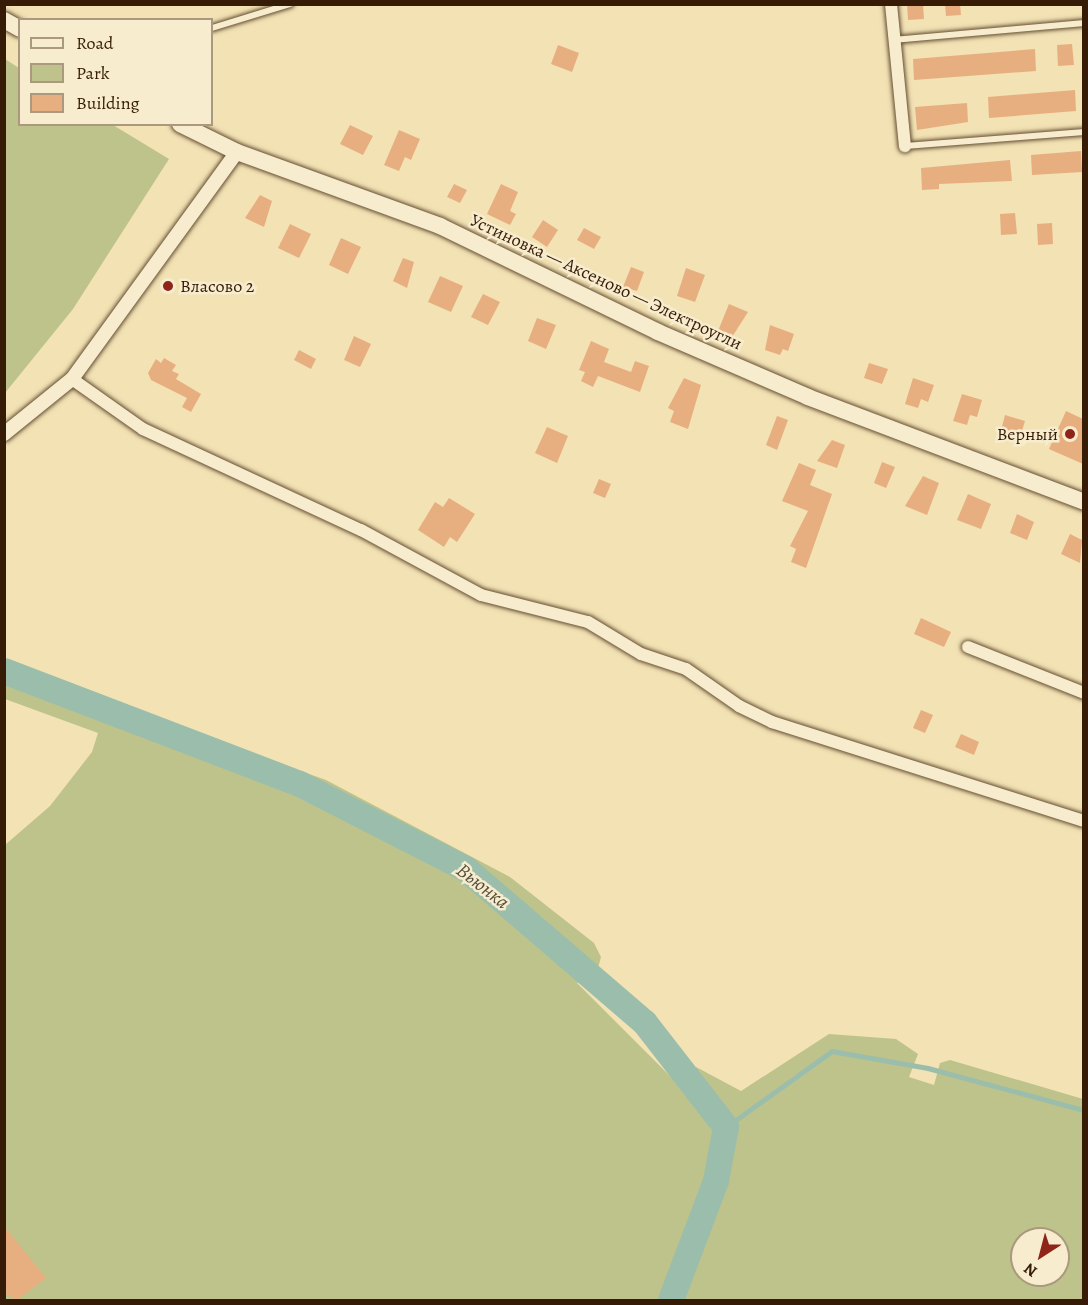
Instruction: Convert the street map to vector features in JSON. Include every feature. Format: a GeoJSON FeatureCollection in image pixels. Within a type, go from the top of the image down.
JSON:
{"type":"FeatureCollection","features":[{"type":"Feature","properties":{"kind":"main road"},"geometry":{"type":"LineString","coordinates":[[4,20],[18,28]]}},
{"type":"Feature","properties":{"kind":"main road","name":"Устиновка — Аксеново — Электроугли"},"geometry":{"type":"LineString","coordinates":[[184,126],[237,152],[440,226],[658,332],[808,397],[1083,502]]}},
{"type":"Feature","properties":{"kind":"street"},"geometry":{"type":"LineString","coordinates":[[891,4],[905,146]]}},
{"type":"Feature","properties":{"kind":"street"},"geometry":{"type":"LineString","coordinates":[[4,434],[72,379],[237,152]]}},
{"type":"Feature","properties":{"kind":"street"},"geometry":{"type":"LineString","coordinates":[[72,379],[143,429],[361,530],[481,595],[588,622],[642,654],[687,669],[739,706],[772,722],[1083,821]]}},
{"type":"Feature","properties":{"kind":"street"},"geometry":{"type":"LineString","coordinates":[[968,647],[1083,693]]}},
{"type":"Feature","properties":{"kind":"lane"},"geometry":{"type":"LineString","coordinates":[[213,28],[290,4]]}},
{"type":"Feature","properties":{"kind":"lane"},"geometry":{"type":"LineString","coordinates":[[893,40],[1083,23]]}},
{"type":"Feature","properties":{"kind":"lane"},"geometry":{"type":"LineString","coordinates":[[905,146],[1083,132]]}},
{"type":"Feature","properties":{"kind":"green space"},"geometry":{"type":"Polygon","coordinates":[[[5,59],[18,67],[18,126],[115,126],[169,159],[73,309],[5,393],[5,59]]]}},
{"type":"Feature","properties":{"kind":"green space"},"geometry":{"type":"Polygon","coordinates":[[[4,660],[43,679],[326,780],[510,877],[594,943],[601,957],[597,972],[577,983],[675,1081],[696,1067],[741,1091],[829,1034],[896,1039],[918,1054],[909,1077],[934,1085],[940,1063],[950,1060],[1083,1099],[1083,1300],[5,1300],[5,845],[50,806],[92,752],[98,733],[5,699],[4,660]]]}},
{"type":"Feature","properties":{"kind":"building"},"geometry":{"type":"Polygon","coordinates":[[[907,4],[923,4],[924,19],[908,20],[907,4]]]}},
{"type":"Feature","properties":{"kind":"building"},"geometry":{"type":"Polygon","coordinates":[[[945,4],[960,4],[961,15],[946,16],[945,4]]]}},
{"type":"Feature","properties":{"kind":"building"},"geometry":{"type":"Polygon","coordinates":[[[1072,44],[1074,65],[1058,66],[1057,45],[1072,44]]]}},
{"type":"Feature","properties":{"kind":"building"},"geometry":{"type":"Polygon","coordinates":[[[558,45],[579,53],[572,72],[551,64],[558,45]]]}},
{"type":"Feature","properties":{"kind":"building"},"geometry":{"type":"Polygon","coordinates":[[[1035,49],[1036,71],[914,80],[913,59],[1035,49]]]}},
{"type":"Feature","properties":{"kind":"building"},"geometry":{"type":"Polygon","coordinates":[[[1075,90],[1076,111],[989,118],[988,97],[1075,90]]]}},
{"type":"Feature","properties":{"kind":"building"},"geometry":{"type":"Polygon","coordinates":[[[967,103],[968,122],[917,130],[915,107],[967,103]]]}},
{"type":"Feature","properties":{"kind":"building"},"geometry":{"type":"Polygon","coordinates":[[[350,125],[373,136],[363,155],[340,144],[350,125]]]}},
{"type":"Feature","properties":{"kind":"building"},"geometry":{"type":"Polygon","coordinates":[[[399,130],[420,139],[411,160],[405,157],[399,171],[384,165],[399,130]]]}},
{"type":"Feature","properties":{"kind":"building"},"geometry":{"type":"Polygon","coordinates":[[[1081,151],[1082,172],[1032,175],[1031,155],[1081,151]]]}},
{"type":"Feature","properties":{"kind":"building"},"geometry":{"type":"Polygon","coordinates":[[[1010,160],[1012,181],[939,184],[939,189],[922,190],[921,168],[1010,160]]]}},
{"type":"Feature","properties":{"kind":"building"},"geometry":{"type":"Polygon","coordinates":[[[454,184],[467,190],[460,203],[447,197],[454,184]]]}},
{"type":"Feature","properties":{"kind":"building"},"geometry":{"type":"Polygon","coordinates":[[[501,184],[518,192],[510,211],[516,214],[510,225],[487,214],[501,184]]]}},
{"type":"Feature","properties":{"kind":"building"},"geometry":{"type":"Polygon","coordinates":[[[260,195],[272,201],[264,227],[245,218],[260,195]]]}},
{"type":"Feature","properties":{"kind":"building"},"geometry":{"type":"Polygon","coordinates":[[[1015,213],[1017,234],[1001,235],[1000,214],[1015,213]]]}},
{"type":"Feature","properties":{"kind":"building"},"geometry":{"type":"Polygon","coordinates":[[[543,220],[558,230],[547,247],[532,237],[543,220]]]}},
{"type":"Feature","properties":{"kind":"building"},"geometry":{"type":"Polygon","coordinates":[[[1052,223],[1053,244],[1038,245],[1037,224],[1052,223]]]}},
{"type":"Feature","properties":{"kind":"building"},"geometry":{"type":"Polygon","coordinates":[[[290,224],[311,234],[299,258],[278,248],[290,224]]]}},
{"type":"Feature","properties":{"kind":"building"},"geometry":{"type":"Polygon","coordinates":[[[584,228],[601,237],[594,249],[577,240],[584,228]]]}},
{"type":"Feature","properties":{"kind":"building"},"geometry":{"type":"Polygon","coordinates":[[[341,238],[361,247],[348,274],[329,265],[341,238]]]}},
{"type":"Feature","properties":{"kind":"building"},"geometry":{"type":"Polygon","coordinates":[[[403,258],[414,262],[407,288],[393,281],[403,258]]]}},
{"type":"Feature","properties":{"kind":"building"},"geometry":{"type":"Polygon","coordinates":[[[631,267],[644,272],[637,291],[623,287],[631,267]]]}},
{"type":"Feature","properties":{"kind":"building"},"geometry":{"type":"Polygon","coordinates":[[[686,268],[705,275],[695,302],[677,296],[686,268]]]}},
{"type":"Feature","properties":{"kind":"building"},"geometry":{"type":"Polygon","coordinates":[[[440,276],[463,286],[451,312],[428,302],[440,276]]]}},
{"type":"Feature","properties":{"kind":"building"},"geometry":{"type":"Polygon","coordinates":[[[483,294],[500,302],[488,325],[471,317],[483,294]]]}},
{"type":"Feature","properties":{"kind":"building"},"geometry":{"type":"Polygon","coordinates":[[[729,304],[748,312],[732,337],[718,331],[729,304]]]}},
{"type":"Feature","properties":{"kind":"building"},"geometry":{"type":"Polygon","coordinates":[[[537,318],[556,325],[546,349],[528,341],[537,318]]]}},
{"type":"Feature","properties":{"kind":"building"},"geometry":{"type":"Polygon","coordinates":[[[770,325],[794,334],[788,351],[783,349],[780,355],[765,350],[770,325]]]}},
{"type":"Feature","properties":{"kind":"building"},"geometry":{"type":"Polygon","coordinates":[[[354,336],[371,344],[360,367],[344,360],[354,336]]]}},
{"type":"Feature","properties":{"kind":"building"},"geometry":{"type":"Polygon","coordinates":[[[591,341],[609,349],[604,362],[631,372],[635,361],[649,366],[640,392],[598,376],[593,387],[581,381],[585,372],[579,370],[591,341]]]}},
{"type":"Feature","properties":{"kind":"building"},"geometry":{"type":"Polygon","coordinates":[[[299,350],[316,359],[311,369],[294,360],[299,350]]]}},
{"type":"Feature","properties":{"kind":"building"},"geometry":{"type":"Polygon","coordinates":[[[164,358],[176,365],[172,371],[179,374],[176,379],[201,394],[191,412],[182,407],[187,398],[151,380],[148,373],[156,359],[161,363],[164,358]]]}},
{"type":"Feature","properties":{"kind":"building"},"geometry":{"type":"Polygon","coordinates":[[[869,363],[888,369],[882,384],[864,378],[869,363]]]}},
{"type":"Feature","properties":{"kind":"building"},"geometry":{"type":"Polygon","coordinates":[[[684,378],[701,385],[688,429],[670,422],[674,411],[668,408],[684,378]]]}},
{"type":"Feature","properties":{"kind":"building"},"geometry":{"type":"Polygon","coordinates":[[[913,378],[934,385],[928,402],[921,399],[918,408],[905,404],[913,378]]]}},
{"type":"Feature","properties":{"kind":"building"},"geometry":{"type":"Polygon","coordinates":[[[962,394],[982,400],[977,417],[970,415],[967,425],[953,421],[962,394]]]}},
{"type":"Feature","properties":{"kind":"building","name":"Верный"},"geometry":{"type":"Polygon","coordinates":[[[1066,411],[1083,419],[1083,464],[1049,449],[1066,411]]]}},
{"type":"Feature","properties":{"kind":"building"},"geometry":{"type":"Polygon","coordinates":[[[1005,415],[1025,421],[1021,434],[1014,432],[1011,442],[999,438],[1005,415]]]}},
{"type":"Feature","properties":{"kind":"building"},"geometry":{"type":"Polygon","coordinates":[[[777,416],[788,420],[777,450],[766,445],[777,416]]]}},
{"type":"Feature","properties":{"kind":"building"},"geometry":{"type":"Polygon","coordinates":[[[547,427],[568,436],[557,463],[535,453],[547,427]]]}},
{"type":"Feature","properties":{"kind":"building"},"geometry":{"type":"Polygon","coordinates":[[[832,440],[845,445],[837,468],[817,461],[832,440]]]}},
{"type":"Feature","properties":{"kind":"building"},"geometry":{"type":"Polygon","coordinates":[[[882,462],[895,467],[886,488],[874,483],[882,462]]]}},
{"type":"Feature","properties":{"kind":"building"},"geometry":{"type":"Polygon","coordinates":[[[799,463],[816,470],[810,485],[832,494],[806,568],[791,562],[796,549],[790,546],[808,511],[782,501],[799,463]]]}},
{"type":"Feature","properties":{"kind":"building"},"geometry":{"type":"Polygon","coordinates":[[[923,476],[939,483],[927,515],[905,506],[923,476]]]}},
{"type":"Feature","properties":{"kind":"building"},"geometry":{"type":"Polygon","coordinates":[[[599,479],[611,484],[605,498],[593,493],[599,479]]]}},
{"type":"Feature","properties":{"kind":"building"},"geometry":{"type":"Polygon","coordinates":[[[968,494],[991,504],[981,529],[957,520],[968,494]]]}},
{"type":"Feature","properties":{"kind":"building"},"geometry":{"type":"Polygon","coordinates":[[[449,498],[475,514],[457,542],[450,537],[444,547],[418,530],[435,502],[443,507],[449,498]]]}},
{"type":"Feature","properties":{"kind":"building"},"geometry":{"type":"Polygon","coordinates":[[[1017,514],[1034,522],[1027,540],[1010,533],[1017,514]]]}},
{"type":"Feature","properties":{"kind":"building"},"geometry":{"type":"Polygon","coordinates":[[[1070,534],[1082,540],[1080,563],[1061,554],[1070,534]]]}},
{"type":"Feature","properties":{"kind":"building"},"geometry":{"type":"Polygon","coordinates":[[[921,618],[951,632],[944,647],[914,634],[921,618]]]}},
{"type":"Feature","properties":{"kind":"building"},"geometry":{"type":"Polygon","coordinates":[[[921,710],[933,715],[925,733],[913,728],[921,710]]]}},
{"type":"Feature","properties":{"kind":"building"},"geometry":{"type":"Polygon","coordinates":[[[961,734],[979,742],[974,755],[955,747],[961,734]]]}},
{"type":"Feature","properties":{"kind":"building"},"geometry":{"type":"Polygon","coordinates":[[[4,1226],[46,1278],[17,1300],[4,1293],[4,1226]]]}},
{"type":"Feature","properties":{"kind":"waterway","name":"Вьюнка"},"geometry":{"type":"LineString","coordinates":[[4,671],[300,784],[466,869],[645,1023],[726,1127],[716,1181],[671,1300]]}},
{"type":"Feature","properties":{"kind":"waterway"},"geometry":{"type":"LineString","coordinates":[[726,1127],[832,1051],[928,1068],[1084,1110]]}},
{"type":"Feature","properties":{"kind":"place","name":"Власово 2"},"geometry":{"type":"Point","coordinates":[168,286]}},
{"type":"Feature","properties":{"kind":"place","name":"Верный"},"geometry":{"type":"Point","coordinates":[1070,434]}}]}
